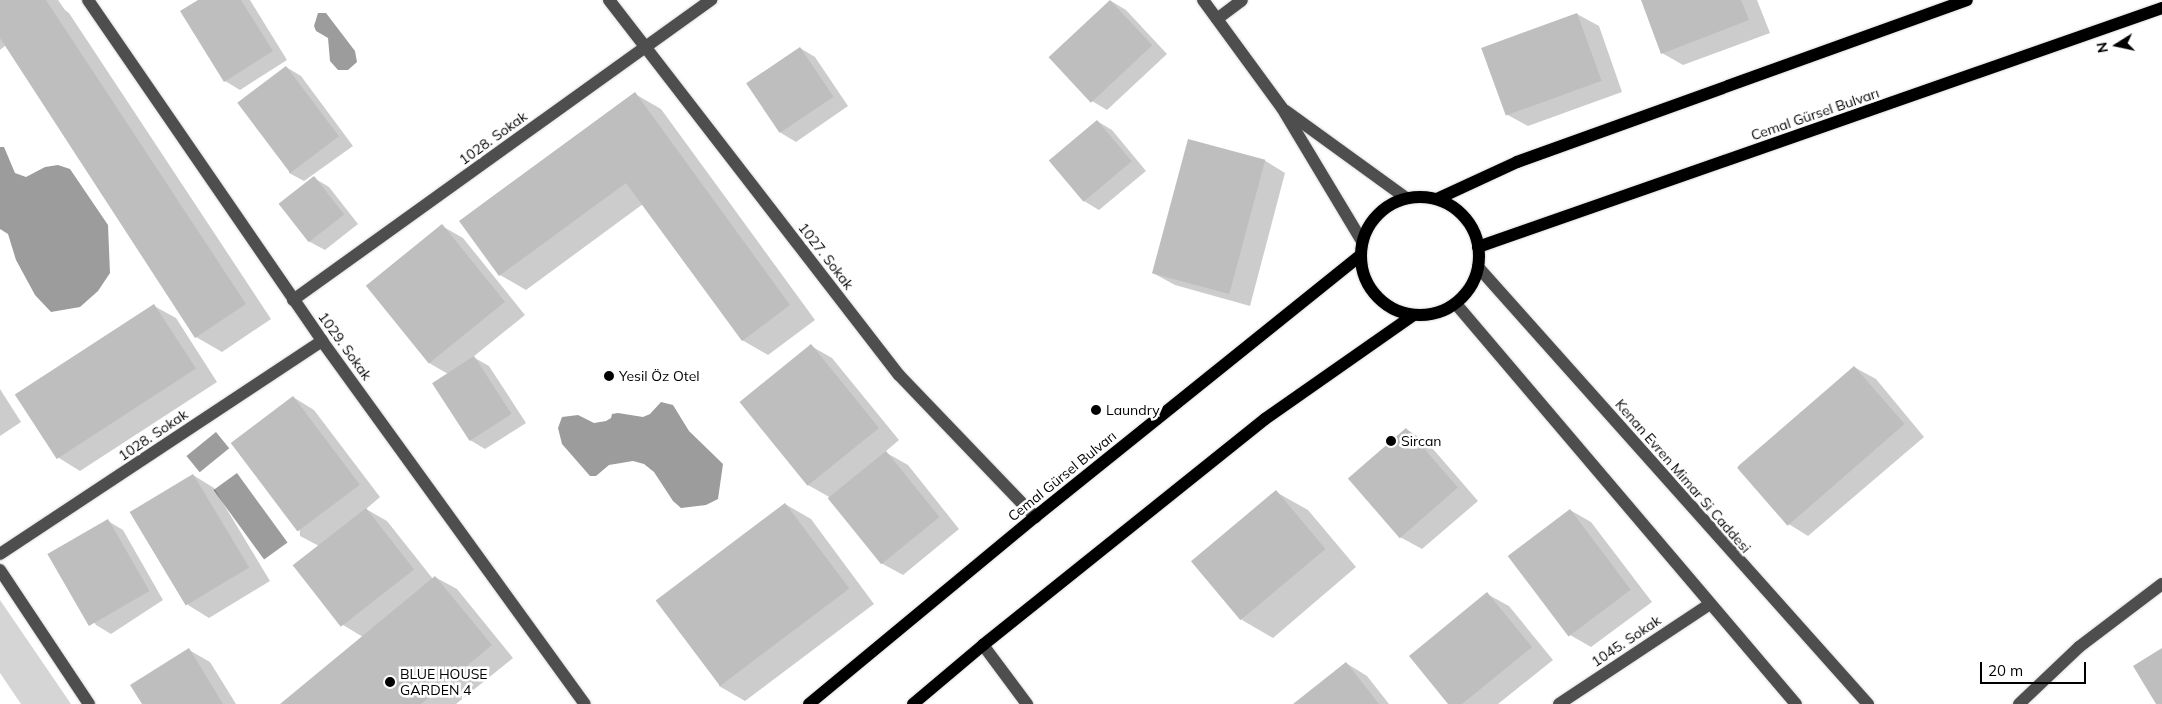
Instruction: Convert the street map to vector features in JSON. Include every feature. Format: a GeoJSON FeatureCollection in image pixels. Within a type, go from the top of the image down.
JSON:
{"type":"FeatureCollection","features":[{"type":"Feature","properties":{"kind":"main road"},"geometry":{"type":"LineString","coordinates":[[1437,199],[1516,162],[1967,0]]}},
{"type":"Feature","properties":{"kind":"main road","name":"Cemal Gürsel Bulvarı"},"geometry":{"type":"LineString","coordinates":[[1478,247],[2162,8]]}},
{"type":"Feature","properties":{"kind":"main road"},"geometry":{"type":"LineString","coordinates":[[1422,196],[1437,199],[1452,206],[1465,217],[1474,231],[1478,247],[1478,267],[1474,281],[1456,304],[1435,314],[1412,316],[1396,312],[1381,302],[1369,289],[1362,273],[1360,256],[1362,240],[1368,226],[1378,213],[1391,204],[1406,198],[1422,196]]}},
{"type":"Feature","properties":{"kind":"main road","name":"Cemal Gürsel Bulvarı"},"geometry":{"type":"LineString","coordinates":[[809,704],[1035,517],[1360,256]]}},
{"type":"Feature","properties":{"kind":"main road"},"geometry":{"type":"LineString","coordinates":[[913,704],[983,645],[1266,419],[1412,316]]}},
{"type":"Feature","properties":{"kind":"street","name":"1029. Sokak"},"geometry":{"type":"LineString","coordinates":[[88,0],[293,300],[585,704]]}},
{"type":"Feature","properties":{"kind":"street","name":"1027. Sokak"},"geometry":{"type":"LineString","coordinates":[[610,0],[899,375],[1035,517]]}},
{"type":"Feature","properties":{"kind":"street","name":"1028. Sokak"},"geometry":{"type":"LineString","coordinates":[[293,300],[711,0]]}},
{"type":"Feature","properties":{"kind":"street"},"geometry":{"type":"LineString","coordinates":[[1203,0],[1282,108],[1362,240]]}},
{"type":"Feature","properties":{"kind":"street"},"geometry":{"type":"LineString","coordinates":[[1217,19],[1242,0]]}},
{"type":"Feature","properties":{"kind":"street"},"geometry":{"type":"LineString","coordinates":[[1282,108],[1406,198]]}},
{"type":"Feature","properties":{"kind":"street","name":"Kenan Evren Mimar Si Caddesi"},"geometry":{"type":"LineString","coordinates":[[1478,267],[1868,704]]}},
{"type":"Feature","properties":{"kind":"street"},"geometry":{"type":"LineString","coordinates":[[1456,304],[1796,704]]}},
{"type":"Feature","properties":{"kind":"street","name":"1028. Sokak"},"geometry":{"type":"LineString","coordinates":[[0,554],[322,341]]}},
{"type":"Feature","properties":{"kind":"street"},"geometry":{"type":"LineString","coordinates":[[0,570],[89,704]]}},
{"type":"Feature","properties":{"kind":"street"},"geometry":{"type":"LineString","coordinates":[[2019,704],[2079,647],[2162,584]]}},
{"type":"Feature","properties":{"kind":"street","name":"1045. Sokak"},"geometry":{"type":"LineString","coordinates":[[1559,704],[1710,604]]}},
{"type":"Feature","properties":{"kind":"street"},"geometry":{"type":"LineString","coordinates":[[983,645],[1027,704]]}},
{"type":"Feature","properties":{"kind":"shaded area"},"geometry":{"type":"Polygon","coordinates":[[[318,13],[326,13],[355,51],[357,62],[348,70],[338,70],[330,61],[328,38],[316,31],[314,26],[318,13]]]}},
{"type":"Feature","properties":{"kind":"shaded area"},"geometry":{"type":"Polygon","coordinates":[[[0,147],[4,147],[15,173],[26,177],[45,167],[58,165],[70,169],[108,225],[110,273],[98,291],[80,307],[51,312],[35,295],[16,260],[8,234],[0,229],[0,147]]]}},
{"type":"Feature","properties":{"kind":"shaded area"},"geometry":{"type":"Polygon","coordinates":[[[661,402],[673,405],[689,431],[723,464],[718,499],[706,505],[681,508],[673,501],[654,472],[644,464],[633,461],[609,465],[596,476],[590,476],[562,444],[558,428],[562,417],[578,415],[594,423],[606,421],[611,418],[612,414],[618,413],[643,417],[650,414],[661,402]]]}},
{"type":"Feature","properties":{"kind":"shaded area"},"geometry":{"type":"Polygon","coordinates":[[[216,432],[229,448],[200,472],[186,456],[216,432]]]}},
{"type":"Feature","properties":{"kind":"shaded area"},"geometry":{"type":"Polygon","coordinates":[[[237,473],[288,543],[264,560],[214,490],[237,473]]]}},
{"type":"Feature","properties":{"kind":"shaded area"},"geometry":{"type":"Polygon","coordinates":[[[0,600],[71,704],[21,704],[0,673],[0,600]]]}},
{"type":"Feature","properties":{"kind":"building"},"geometry":{"type":"Polygon","coordinates":[[[0,0],[46,0],[246,304],[195,338],[0,38],[0,0]]]}},
{"type":"Feature","properties":{"kind":"building"},"geometry":{"type":"Polygon","coordinates":[[[198,0],[241,0],[273,51],[224,82],[180,11],[198,0]]]}},
{"type":"Feature","properties":{"kind":"building"},"geometry":{"type":"Polygon","coordinates":[[[1110,0],[1152,45],[1091,103],[1049,57],[1110,0]]]}},
{"type":"Feature","properties":{"kind":"building"},"geometry":{"type":"Polygon","coordinates":[[[1641,0],[1741,0],[1749,20],[1661,54],[1641,0]]]}},
{"type":"Feature","properties":{"kind":"building"},"geometry":{"type":"Polygon","coordinates":[[[1577,13],[1602,81],[1506,116],[1481,48],[1577,13]]]}},
{"type":"Feature","properties":{"kind":"building"},"geometry":{"type":"Polygon","coordinates":[[[800,47],[834,97],[780,133],[746,83],[800,47]]]}},
{"type":"Feature","properties":{"kind":"building"},"geometry":{"type":"Polygon","coordinates":[[[286,66],[339,136],[290,173],[237,103],[286,66]]]}},
{"type":"Feature","properties":{"kind":"building"},"geometry":{"type":"Polygon","coordinates":[[[635,92],[790,305],[742,341],[626,183],[499,276],[459,221],[635,92]]]}},
{"type":"Feature","properties":{"kind":"building"},"geometry":{"type":"Polygon","coordinates":[[[1097,120],[1132,161],[1083,202],[1049,160],[1097,120]]]}},
{"type":"Feature","properties":{"kind":"building"},"geometry":{"type":"Polygon","coordinates":[[[1188,139],[1265,160],[1229,294],[1152,273],[1188,139]]]}},
{"type":"Feature","properties":{"kind":"building"},"geometry":{"type":"Polygon","coordinates":[[[314,176],[344,215],[309,242],[279,204],[314,176]]]}},
{"type":"Feature","properties":{"kind":"building"},"geometry":{"type":"Polygon","coordinates":[[[442,224],[505,302],[429,363],[366,286],[442,224]]]}},
{"type":"Feature","properties":{"kind":"building"},"geometry":{"type":"Polygon","coordinates":[[[154,304],[196,369],[57,459],[15,394],[154,304]]]}},
{"type":"Feature","properties":{"kind":"building"},"geometry":{"type":"Polygon","coordinates":[[[811,344],[879,428],[807,486],[740,402],[811,344]]]}},
{"type":"Feature","properties":{"kind":"building"},"geometry":{"type":"Polygon","coordinates":[[[474,356],[512,414],[470,441],[432,383],[474,356]]]}},
{"type":"Feature","properties":{"kind":"building"},"geometry":{"type":"Polygon","coordinates":[[[1854,366],[1905,424],[1788,526],[1737,468],[1854,366]]]}},
{"type":"Feature","properties":{"kind":"building"},"geometry":{"type":"Polygon","coordinates":[[[293,396],[360,485],[298,532],[231,443],[293,396]]]}},
{"type":"Feature","properties":{"kind":"building"},"geometry":{"type":"Polygon","coordinates":[[[1406,428],[1458,488],[1400,538],[1348,479],[1406,428]]]}},
{"type":"Feature","properties":{"kind":"building"},"geometry":{"type":"Polygon","coordinates":[[[886,451],[939,517],[881,564],[828,498],[886,451]]]}},
{"type":"Feature","properties":{"kind":"building"},"geometry":{"type":"Polygon","coordinates":[[[193,474],[249,567],[186,606],[130,512],[193,474]]]}},
{"type":"Feature","properties":{"kind":"building"},"geometry":{"type":"Polygon","coordinates":[[[1276,490],[1325,549],[1240,620],[1191,561],[1276,490]]]}},
{"type":"Feature","properties":{"kind":"building"},"geometry":{"type":"Polygon","coordinates":[[[785,503],[849,588],[720,686],[656,600],[785,503]]]}},
{"type":"Feature","properties":{"kind":"building"},"geometry":{"type":"Polygon","coordinates":[[[366,508],[414,569],[341,627],[293,565],[366,508]]]}},
{"type":"Feature","properties":{"kind":"building"},"geometry":{"type":"Polygon","coordinates":[[[1570,509],[1631,590],[1568,637],[1508,556],[1570,509]]]}},
{"type":"Feature","properties":{"kind":"building"},"geometry":{"type":"Polygon","coordinates":[[[108,519],[150,591],[89,626],[47,554],[108,519]]]}},
{"type":"Feature","properties":{"kind":"building"},"geometry":{"type":"Polygon","coordinates":[[[435,576],[492,645],[421,704],[280,704],[435,576]]]}},
{"type":"Feature","properties":{"kind":"building"},"geometry":{"type":"Polygon","coordinates":[[[1487,592],[1532,647],[1462,704],[1448,704],[1409,656],[1487,592]]]}},
{"type":"Feature","properties":{"kind":"building"},"geometry":{"type":"Polygon","coordinates":[[[189,648],[223,704],[142,704],[130,685],[189,648]]]}},
{"type":"Feature","properties":{"kind":"building"},"geometry":{"type":"Polygon","coordinates":[[[2162,648],[2162,704],[2156,704],[2133,666],[2162,648]]]}},
{"type":"Feature","properties":{"kind":"building"},"geometry":{"type":"Polygon","coordinates":[[[1346,662],[1379,704],[1293,704],[1346,662]]]}},
{"type":"Feature","properties":{"kind":"place","name":"Yesil Öz Otel"},"geometry":{"type":"Point","coordinates":[609,376]}},
{"type":"Feature","properties":{"kind":"place","name":"Laundry"},"geometry":{"type":"Point","coordinates":[1096,410]}},
{"type":"Feature","properties":{"kind":"place","name":"Sircan"},"geometry":{"type":"Point","coordinates":[1391,441]}},
{"type":"Feature","properties":{"kind":"place","name":"BLUE HOUSE GARDEN 4"},"geometry":{"type":"Point","coordinates":[390,682]}}]}
